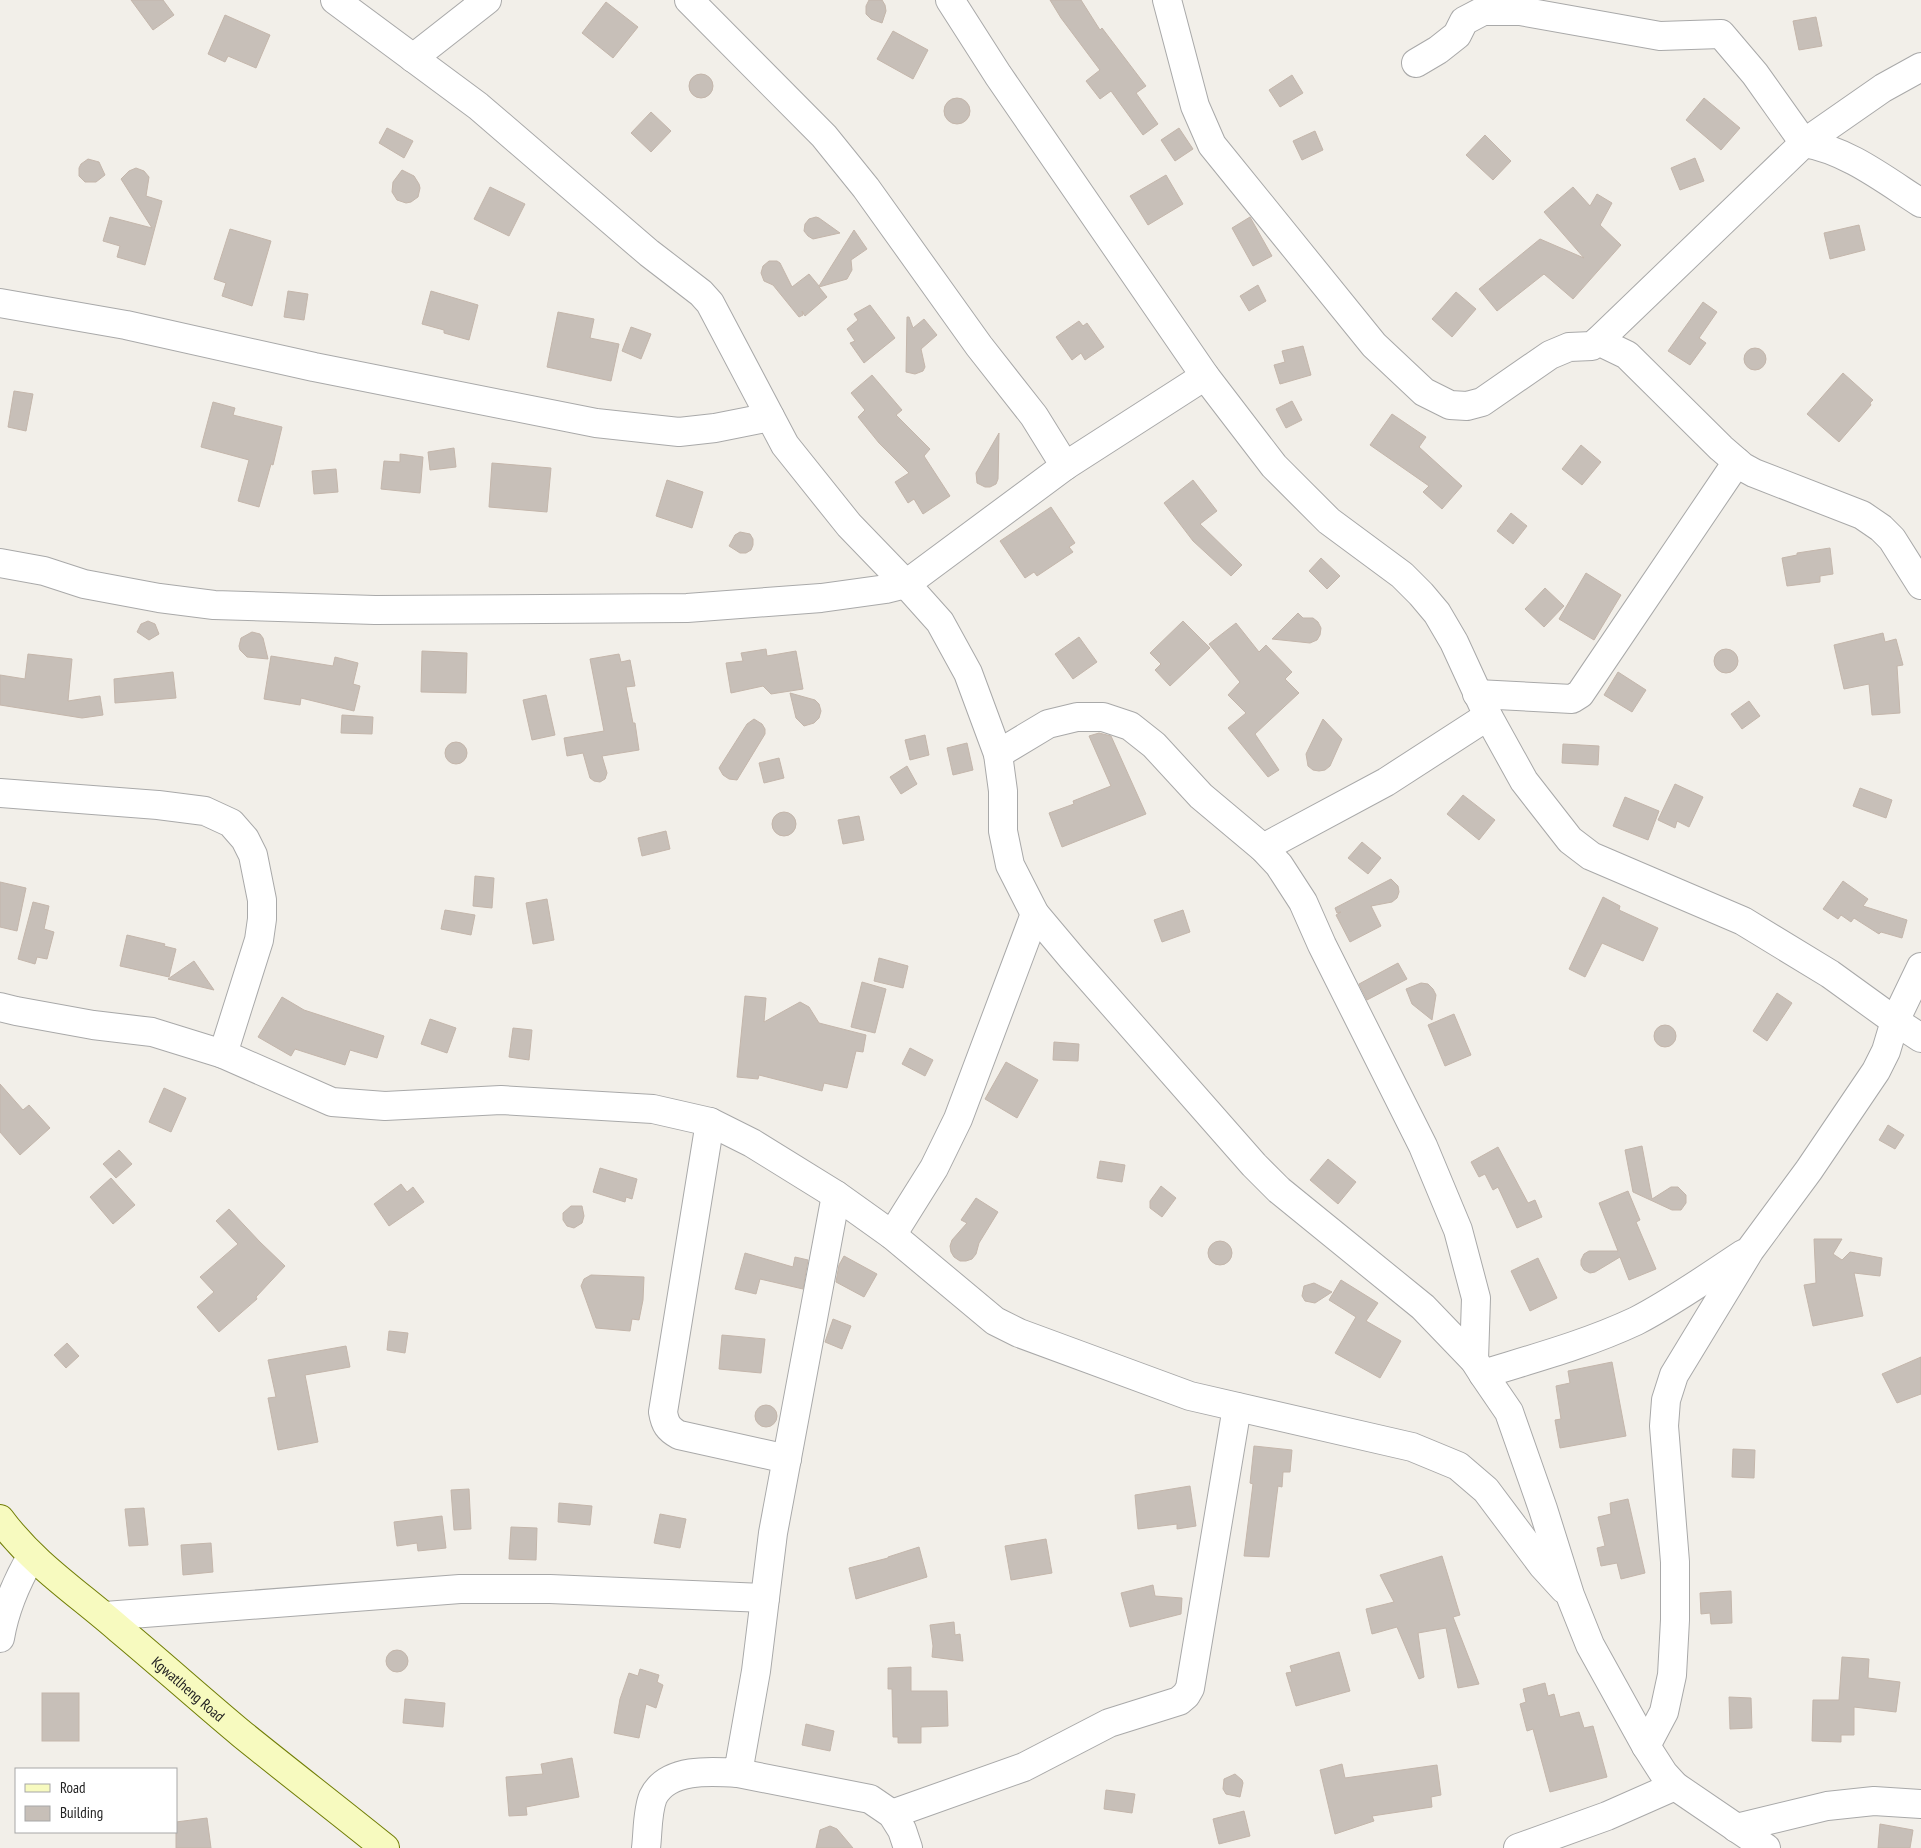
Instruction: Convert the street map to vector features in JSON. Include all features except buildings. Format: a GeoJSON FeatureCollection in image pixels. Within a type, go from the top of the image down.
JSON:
{"type":"FeatureCollection","features":[{"type":"Feature","properties":{"kind":"street"},"geometry":{"type":"LineString","coordinates":[[335,0],[478,106],[642,246],[701,293],[718,315],[785,446],[849,525],[940,622],[968,673],[998,754],[1003,791],[1003,831],[1010,866],[1035,914],[1266,1178],[1423,1307],[1479,1367],[1509,1412],[1543,1508],[1570,1595],[1590,1644],[1646,1746],[1664,1774],[1675,1786],[1766,1848]]}},
{"type":"Feature","properties":{"kind":"street"},"geometry":{"type":"LineString","coordinates":[[413,58],[487,0]]}},
{"type":"Feature","properties":{"kind":"street"},"geometry":{"type":"LineString","coordinates":[[689,0],[824,136],[866,188],[979,346],[1034,416],[1065,466]]}},
{"type":"Feature","properties":{"kind":"street"},"geometry":{"type":"LineString","coordinates":[[950,0],[998,75],[1205,376],[1274,466],[1329,521],[1402,575],[1437,613],[1454,642],[1483,705],[1524,781],[1570,840],[1578,848],[1591,856],[1743,921],[1830,974],[1921,1038]]}},
{"type":"Feature","properties":{"kind":"street"},"geometry":{"type":"LineString","coordinates":[[1167,0],[1195,106],[1212,145],[1374,345],[1424,392],[1450,405],[1467,406],[1482,402],[1550,355],[1569,348],[1592,346],[1804,143],[1883,88],[1921,67]]}},
{"type":"Feature","properties":{"kind":"street"},"geometry":{"type":"LineString","coordinates":[[1416,63],[1457,35],[1464,21],[1483,11],[1520,11],[1660,36],[1721,34],[1755,74],[1804,143],[1840,153],[1921,203]]}},
{"type":"Feature","properties":{"kind":"street"},"geometry":{"type":"LineString","coordinates":[[0,303],[126,325],[314,367],[596,423],[680,432],[715,428],[770,417]]}},
{"type":"Feature","properties":{"kind":"street"},"geometry":{"type":"LineString","coordinates":[[1598,341],[1627,355],[1720,448],[1737,462],[1754,473],[1862,515],[1881,528],[1892,540],[1921,585]]}},
{"type":"Feature","properties":{"kind":"street"},"geometry":{"type":"LineString","coordinates":[[0,563],[44,571],[84,584],[159,598],[214,605],[375,610],[687,608],[821,598],[886,589],[906,584],[1065,466],[1205,376]]}},
{"type":"Feature","properties":{"kind":"street"},"geometry":{"type":"LineString","coordinates":[[1263,848],[1386,782],[1483,705],[1572,699],[1580,694],[1737,462]]}},
{"type":"Feature","properties":{"kind":"street"},"geometry":{"type":"LineString","coordinates":[[998,754],[1048,724],[1077,717],[1103,717],[1130,726],[1154,745],[1201,796],[1263,848],[1279,865],[1303,902],[1322,945],[1423,1146],[1458,1230],[1476,1298],[1479,1367]]}},
{"type":"Feature","properties":{"kind":"street"},"geometry":{"type":"LineString","coordinates":[[0,792],[158,805],[205,811],[231,823],[245,839],[253,855],[262,900],[262,919],[259,940],[223,1054]]}},
{"type":"Feature","properties":{"kind":"street"},"geometry":{"type":"LineString","coordinates":[[892,1235],[934,1168],[958,1119],[1035,914]]}},
{"type":"Feature","properties":{"kind":"street"},"geometry":{"type":"LineString","coordinates":[[1646,1746],[1664,1712],[1672,1675],[1675,1620],[1675,1562],[1664,1426],[1666,1400],[1674,1375],[1750,1250],[1809,1170],[1876,1071],[1886,1051],[1895,1021],[1921,967]]}},
{"type":"Feature","properties":{"kind":"street"},"geometry":{"type":"LineString","coordinates":[[0,1007],[93,1025],[152,1032],[223,1054],[332,1102],[385,1106],[510,1100],[653,1109],[710,1122],[752,1143],[836,1196],[892,1235],[995,1321],[1019,1333],[1190,1396],[1412,1447],[1458,1466],[1486,1490],[1543,1566],[1570,1595]]}},
{"type":"Feature","properties":{"kind":"street"},"geometry":{"type":"LineString","coordinates":[[710,1122],[663,1412],[664,1420],[669,1429],[679,1435],[787,1459]]}},
{"type":"Feature","properties":{"kind":"street"},"geometry":{"type":"LineString","coordinates":[[738,1773],[750,1713],[773,1533],[836,1196]]}},
{"type":"Feature","properties":{"kind":"street"},"geometry":{"type":"LineString","coordinates":[[1479,1367],[1584,1343],[1637,1320],[1690,1289],[1750,1250]]}},
{"type":"Feature","properties":{"kind":"street"},"geometry":{"type":"LineString","coordinates":[[892,1814],[1024,1767],[1109,1724],[1167,1706],[1179,1701],[1186,1695],[1190,1688],[1237,1407]]}},
{"type":"Feature","properties":{"kind":"street","name":"Kgwatlheng Road"},"geometry":{"type":"LineString","coordinates":[[0,1519],[13,1537],[31,1556],[59,1581],[105,1616],[369,1843]]}},
{"type":"Feature","properties":{"kind":"street"},"geometry":{"type":"LineString","coordinates":[[0,1638],[4,1613],[17,1581],[31,1556]]}},
{"type":"Feature","properties":{"kind":"street"},"geometry":{"type":"LineString","coordinates":[[105,1616],[460,1589],[550,1589],[765,1598]]}},
{"type":"Feature","properties":{"kind":"street"},"geometry":{"type":"LineString","coordinates":[[646,1848],[649,1814],[653,1798],[662,1785],[672,1778],[710,1771],[738,1773],[870,1799],[892,1814],[902,1830],[908,1848]]}},
{"type":"Feature","properties":{"kind":"street"},"geometry":{"type":"LineString","coordinates":[[1518,1848],[1607,1816],[1675,1786]]}},
{"type":"Feature","properties":{"kind":"street"},"geometry":{"type":"LineString","coordinates":[[1736,1828],[1827,1806],[1874,1801],[1921,1804]]}}]}
